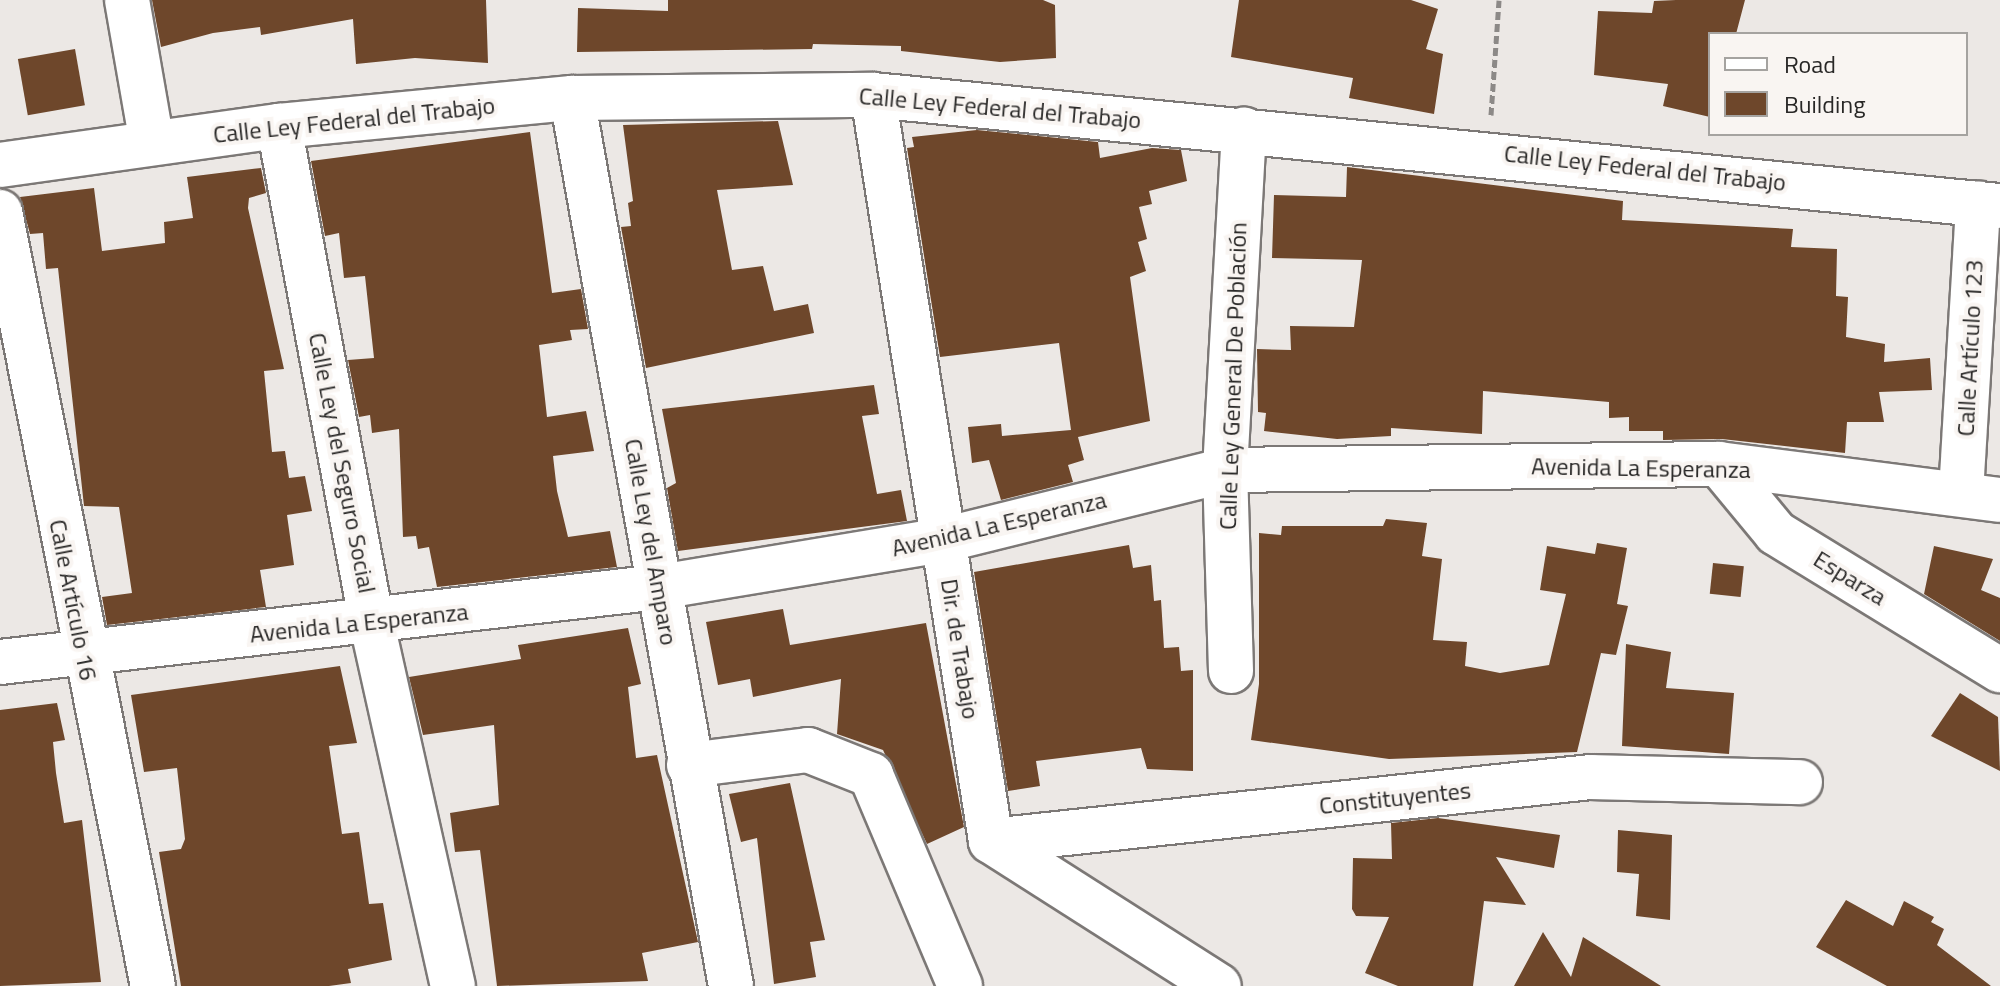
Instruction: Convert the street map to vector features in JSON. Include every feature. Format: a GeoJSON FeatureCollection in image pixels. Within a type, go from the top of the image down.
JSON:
{"type":"FeatureCollection","features":[{"type":"Feature","properties":{"kind":"street"},"geometry":{"type":"LineString","coordinates":[[127,0],[152,143]]}},
{"type":"Feature","properties":{"kind":"street","name":"Calle Ley Federal del Trabajo"},"geometry":{"type":"LineString","coordinates":[[0,165],[279,126],[572,98],[873,95],[1489,152],[1989,204]]}},
{"type":"Feature","properties":{"kind":"street","name":"Dir. de Trabajo"},"geometry":{"type":"LineString","coordinates":[[873,95],[991,841]]}},
{"type":"Feature","properties":{"kind":"street","name":"Calle Ley del Amparo"},"geometry":{"type":"LineString","coordinates":[[572,98],[731,986]]}},
{"type":"Feature","properties":{"kind":"street","name":"Calle Ley del Seguro Social"},"geometry":{"type":"LineString","coordinates":[[279,126],[372,624],[453,986]]}},
{"type":"Feature","properties":{"kind":"street","name":"Calle Ley General De Población"},"geometry":{"type":"LineString","coordinates":[[1231,671],[1225,470],[1244,130]]}},
{"type":"Feature","properties":{"kind":"street","name":"Calle Artículo 123"},"geometry":{"type":"LineString","coordinates":[[1980,496],[1989,204]]}},
{"type":"Feature","properties":{"kind":"street","name":"Calle Artículo 16"},"geometry":{"type":"LineString","coordinates":[[0,212],[82,651],[153,986]]}},
{"type":"Feature","properties":{"kind":"street","name":"Avenida La Esperanza"},"geometry":{"type":"LineString","coordinates":[[0,662],[82,651],[372,624],[659,587],[943,540],[1225,470],[1719,464],[1980,496]]}},
{"type":"Feature","properties":{"kind":"street","name":"Esparza"},"geometry":{"type":"LineString","coordinates":[[1719,464],[1776,533],[2000,670]]}},
{"type":"Feature","properties":{"kind":"street"},"geometry":{"type":"LineString","coordinates":[[689,765],[808,750],[871,775],[960,986]]}},
{"type":"Feature","properties":{"kind":"street","name":"Constituyentes"},"geometry":{"type":"LineString","coordinates":[[991,841],[1591,777],[1800,782]]}},
{"type":"Feature","properties":{"kind":"street"},"geometry":{"type":"LineString","coordinates":[[991,841],[1219,986]]}},
{"type":"Feature","properties":{"kind":"path"},"geometry":{"type":"LineString","coordinates":[[1489,152],[1499,0]]}},
{"type":"Feature","properties":{"kind":"building"},"geometry":{"type":"Polygon","coordinates":[[[152,0],[486,0],[488,63],[415,58],[356,64],[353,19],[261,35],[260,27],[213,33],[161,47],[152,0]]]}},
{"type":"Feature","properties":{"kind":"building"},"geometry":{"type":"Polygon","coordinates":[[[668,0],[1043,0],[1055,5],[1056,58],[1000,62],[901,51],[901,46],[813,44],[812,49],[577,52],[578,8],[668,11],[668,0]]]}},
{"type":"Feature","properties":{"kind":"building"},"geometry":{"type":"Polygon","coordinates":[[[1239,0],[1411,0],[1438,9],[1426,49],[1443,54],[1434,114],[1349,98],[1353,78],[1231,57],[1239,0]]]}},
{"type":"Feature","properties":{"kind":"building"},"geometry":{"type":"Polygon","coordinates":[[[1745,0],[1737,32],[1708,32],[1708,117],[1663,106],[1668,84],[1594,75],[1598,11],[1652,13],[1654,1],[1745,0]]]}},
{"type":"Feature","properties":{"kind":"building"},"geometry":{"type":"Polygon","coordinates":[[[75,49],[85,105],[28,115],[18,59],[75,49]]]}},
{"type":"Feature","properties":{"kind":"building"},"geometry":{"type":"Polygon","coordinates":[[[778,121],[793,185],[717,190],[732,270],[763,266],[774,311],[808,304],[814,333],[646,368],[621,227],[631,226],[628,203],[633,201],[623,125],[778,121]]]}},
{"type":"Feature","properties":{"kind":"building"},"geometry":{"type":"Polygon","coordinates":[[[977,130],[1098,142],[1100,158],[1152,148],[1181,150],[1187,181],[1149,191],[1152,204],[1139,207],[1147,239],[1138,242],[1146,271],[1130,277],[1150,421],[1078,437],[1084,460],[1068,465],[1073,482],[1001,500],[989,460],[972,463],[968,427],[1001,424],[1002,436],[1071,430],[1059,343],[940,357],[907,148],[914,147],[912,137],[977,130]]]}},
{"type":"Feature","properties":{"kind":"building"},"geometry":{"type":"Polygon","coordinates":[[[530,132],[552,293],[581,289],[588,329],[570,330],[572,340],[539,345],[547,417],[586,411],[594,451],[553,456],[557,491],[568,537],[610,531],[617,567],[437,587],[429,547],[418,549],[416,536],[403,537],[399,429],[372,433],[370,415],[359,417],[348,360],[374,358],[365,276],[344,278],[339,233],[325,236],[311,161],[530,132]]]}},
{"type":"Feature","properties":{"kind":"building"},"geometry":{"type":"Polygon","coordinates":[[[1347,167],[1623,201],[1622,220],[1793,229],[1791,247],[1837,249],[1836,296],[1848,297],[1846,337],[1885,344],[1884,362],[1930,358],[1932,390],[1879,392],[1884,422],[1847,422],[1845,453],[1722,439],[1663,440],[1663,431],[1629,431],[1629,417],[1609,418],[1609,402],[1483,391],[1482,434],[1391,428],[1391,436],[1337,439],[1264,431],[1266,413],[1258,412],[1257,349],[1291,350],[1290,326],[1354,327],[1362,260],[1272,258],[1274,195],[1346,197],[1347,167]]]}},
{"type":"Feature","properties":{"kind":"building"},"geometry":{"type":"Polygon","coordinates":[[[261,168],[266,193],[249,198],[248,208],[284,369],[264,371],[272,452],[285,451],[289,478],[305,476],[312,511],[287,515],[294,565],[260,570],[266,607],[107,625],[102,597],[132,593],[119,507],[84,506],[58,268],[46,269],[43,233],[30,234],[20,197],[94,188],[102,251],[165,243],[164,222],[193,218],[187,177],[261,168]]]}},
{"type":"Feature","properties":{"kind":"building"},"geometry":{"type":"Polygon","coordinates":[[[874,385],[879,414],[862,416],[877,494],[901,490],[907,521],[678,551],[667,488],[676,483],[662,409],[874,385]]]}},
{"type":"Feature","properties":{"kind":"building"},"geometry":{"type":"Polygon","coordinates":[[[1386,519],[1427,523],[1422,556],[1442,559],[1433,640],[1467,642],[1465,666],[1500,673],[1549,665],[1566,594],[1540,590],[1547,546],[1595,554],[1597,543],[1627,548],[1617,604],[1628,606],[1616,655],[1601,653],[1577,752],[1389,759],[1251,740],[1259,684],[1259,533],[1281,535],[1282,526],[1383,526],[1386,519]]]}},
{"type":"Feature","properties":{"kind":"building"},"geometry":{"type":"Polygon","coordinates":[[[1129,545],[1133,568],[1151,565],[1154,601],[1161,600],[1164,648],[1179,647],[1181,671],[1193,670],[1193,771],[1147,769],[1141,748],[1036,761],[1040,786],[1008,791],[974,572],[1129,545]]]}},
{"type":"Feature","properties":{"kind":"building"},"geometry":{"type":"Polygon","coordinates":[[[1934,546],[1993,559],[1981,590],[2000,598],[2000,641],[1924,594],[1934,546]]]}},
{"type":"Feature","properties":{"kind":"building"},"geometry":{"type":"Polygon","coordinates":[[[1713,563],[1744,566],[1741,597],[1710,594],[1713,563]]]}},
{"type":"Feature","properties":{"kind":"building"},"geometry":{"type":"Polygon","coordinates":[[[783,609],[790,645],[926,623],[964,827],[927,844],[883,750],[837,734],[841,679],[753,697],[750,679],[718,685],[706,622],[783,609]]]}},
{"type":"Feature","properties":{"kind":"building"},"geometry":{"type":"Polygon","coordinates":[[[628,628],[641,684],[628,687],[636,758],[657,755],[698,942],[642,953],[648,981],[497,986],[480,850],[455,852],[450,813],[499,805],[494,725],[423,735],[409,677],[521,659],[518,645],[628,628]]]}},
{"type":"Feature","properties":{"kind":"building"},"geometry":{"type":"Polygon","coordinates":[[[1626,644],[1671,652],[1666,688],[1734,693],[1729,754],[1622,746],[1626,644]]]}},
{"type":"Feature","properties":{"kind":"building"},"geometry":{"type":"Polygon","coordinates":[[[340,666],[357,743],[329,746],[342,834],[359,832],[369,904],[383,903],[392,960],[348,969],[351,983],[329,986],[181,986],[159,852],[181,849],[185,839],[177,768],[144,772],[131,695],[340,666]]]}},
{"type":"Feature","properties":{"kind":"building"},"geometry":{"type":"Polygon","coordinates":[[[1960,693],[1998,717],[2000,771],[1931,736],[1960,693]]]}},
{"type":"Feature","properties":{"kind":"building"},"geometry":{"type":"Polygon","coordinates":[[[57,703],[65,740],[53,742],[56,773],[64,823],[82,820],[101,982],[0,986],[0,710],[57,703]]]}},
{"type":"Feature","properties":{"kind":"building"},"geometry":{"type":"Polygon","coordinates":[[[790,783],[825,940],[810,942],[816,977],[774,984],[757,838],[741,842],[729,794],[790,783]]]}},
{"type":"Feature","properties":{"kind":"building"},"geometry":{"type":"Polygon","coordinates":[[[1438,818],[1560,835],[1554,868],[1496,857],[1526,905],[1484,901],[1473,986],[1398,986],[1365,973],[1389,917],[1356,916],[1352,909],[1353,858],[1392,859],[1391,823],[1438,818]]]}},
{"type":"Feature","properties":{"kind":"building"},"geometry":{"type":"Polygon","coordinates":[[[1618,830],[1672,835],[1670,920],[1636,916],[1639,874],[1617,872],[1618,830]]]}},
{"type":"Feature","properties":{"kind":"building"},"geometry":{"type":"Polygon","coordinates":[[[1846,900],[1893,926],[1904,901],[1934,917],[1931,922],[1944,929],[1937,945],[1991,986],[1887,986],[1816,947],[1846,900]]]}},
{"type":"Feature","properties":{"kind":"building"},"geometry":{"type":"Polygon","coordinates":[[[1543,932],[1571,977],[1583,937],[1661,986],[1514,986],[1543,932]]]}}]}
